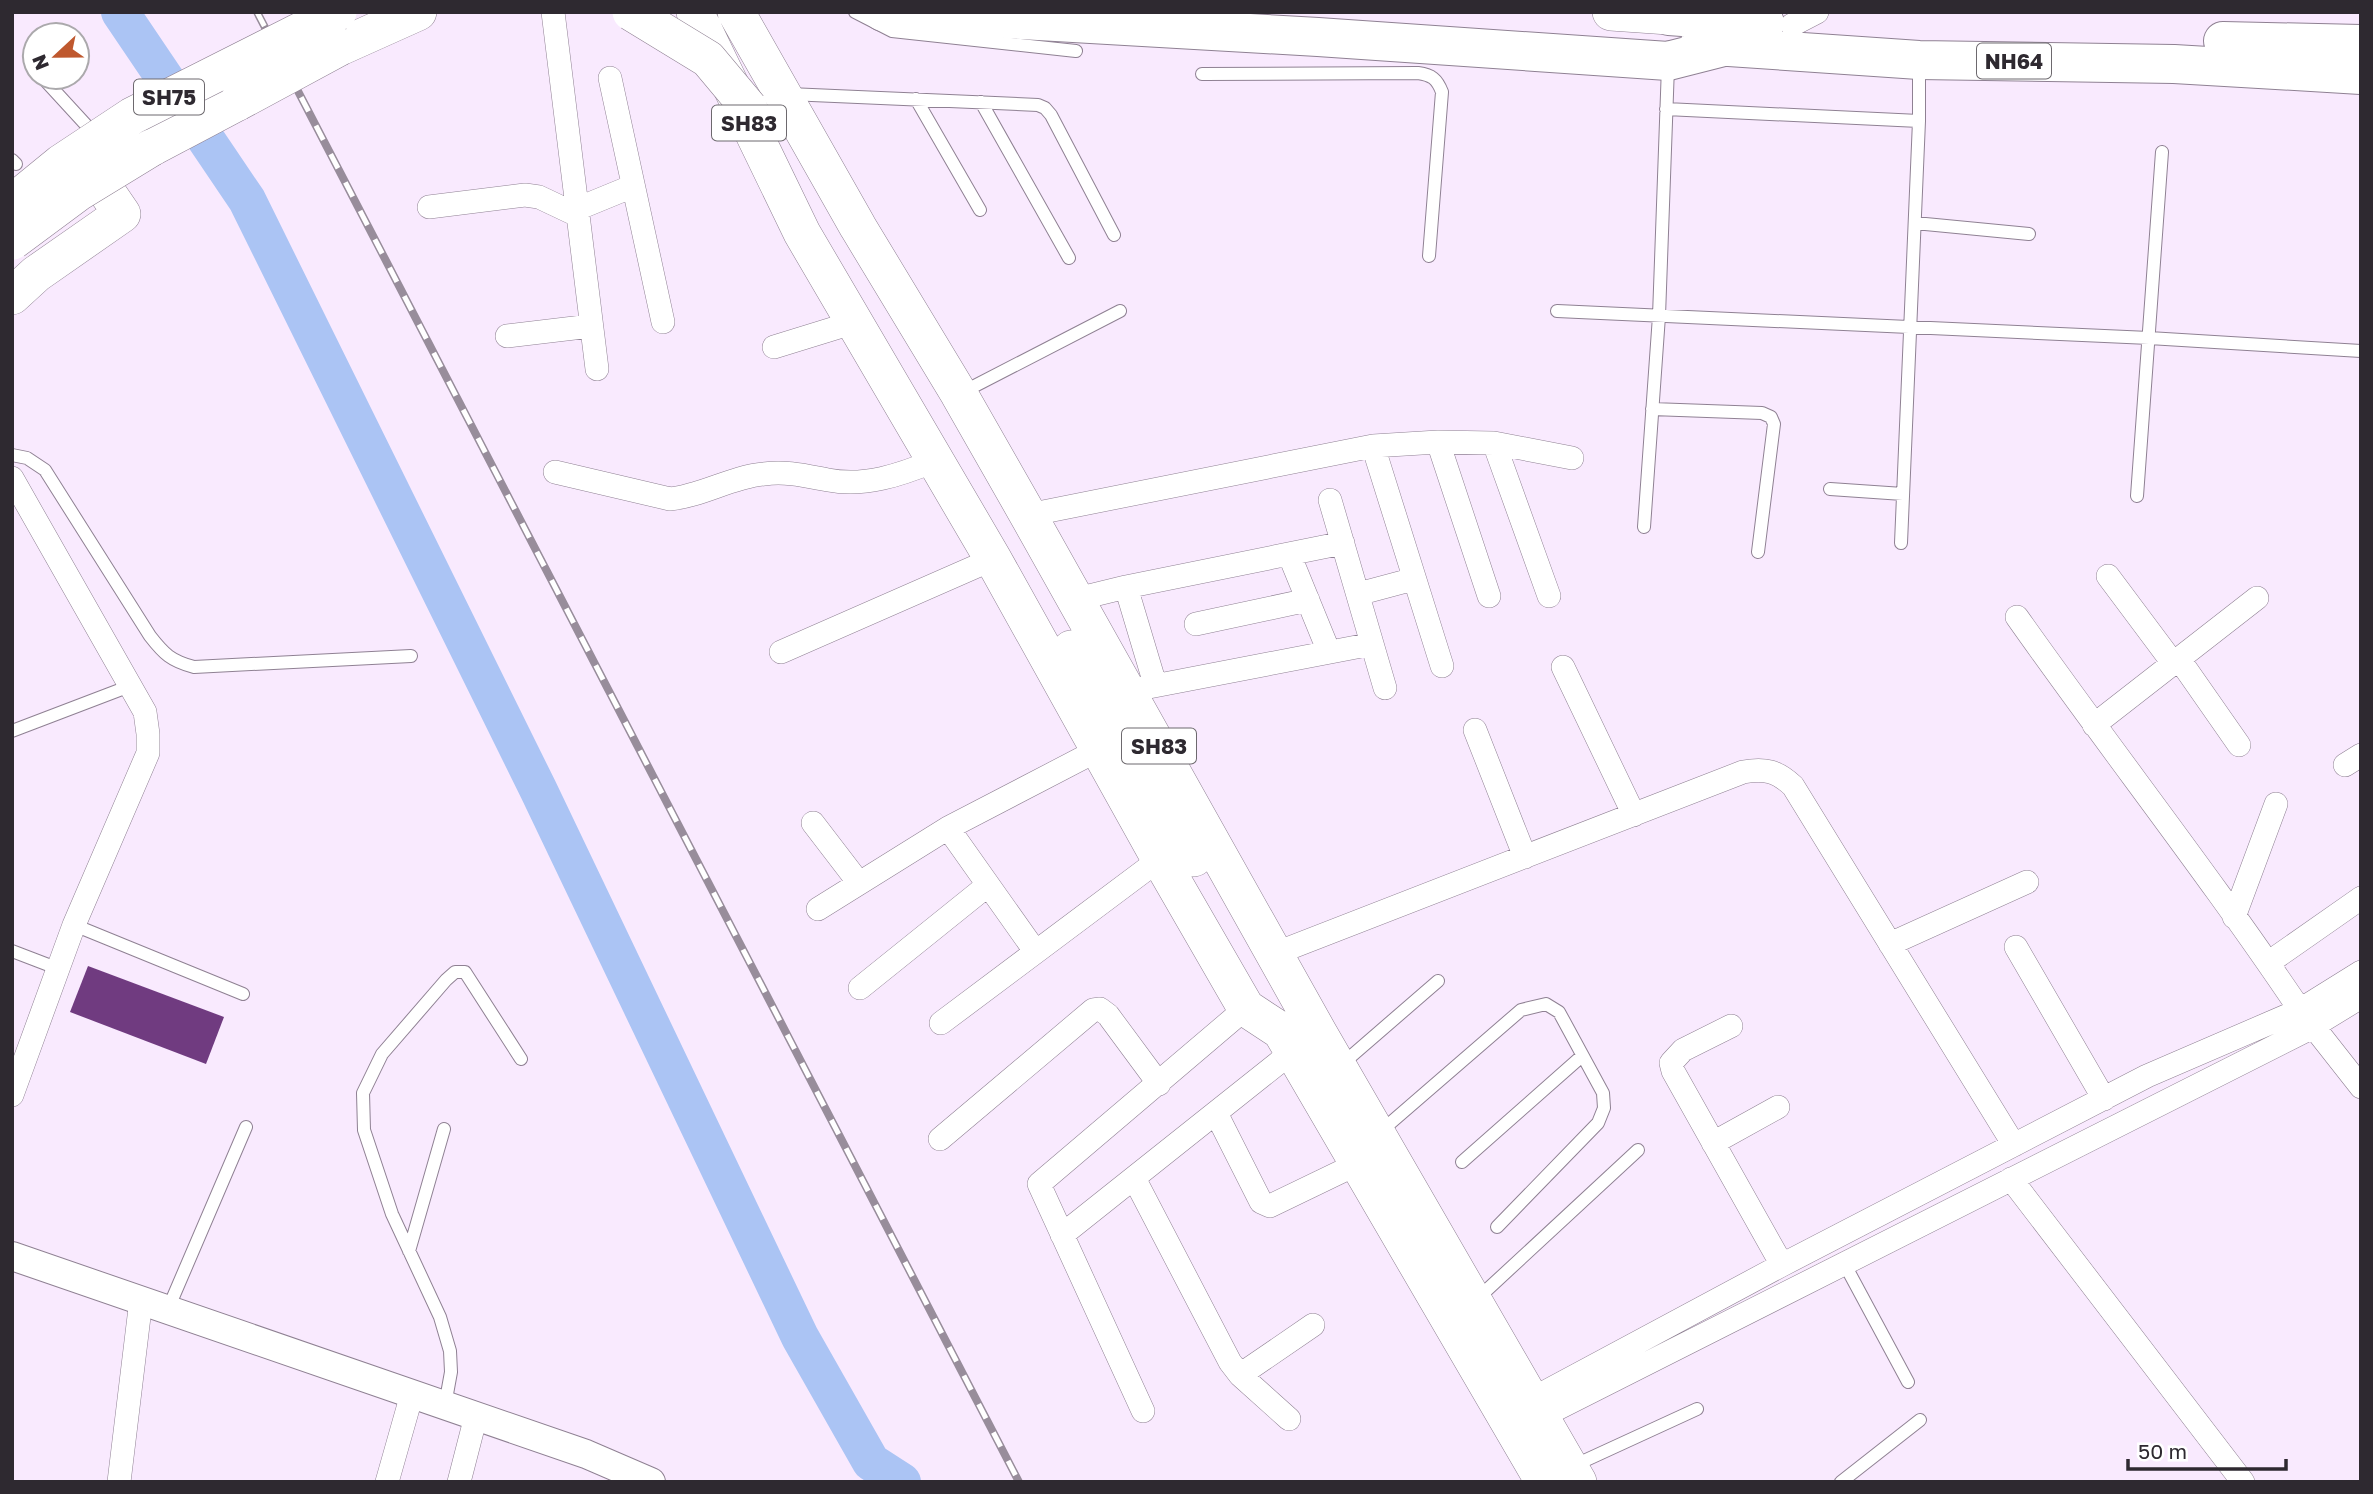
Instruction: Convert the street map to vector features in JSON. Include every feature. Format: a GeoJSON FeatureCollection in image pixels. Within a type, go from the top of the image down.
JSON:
{"type":"FeatureCollection","features":[{"type":"Feature","properties":{"kind":"highway"},"geometry":{"type":"LineString","coordinates":[[883,12],[1320,55],[1691,33]]}},
{"type":"Feature","properties":{"kind":"highway","name":"NH64"},"geometry":{"type":"LineString","coordinates":[[1691,33],[1804,19],[1914,35],[2361,44]]}},
{"type":"Feature","properties":{"kind":"highway","name":"NH64"},"geometry":{"type":"LineString","coordinates":[[1691,33],[1919,60],[2174,64],[2361,75]]}},
{"type":"Feature","properties":{"kind":"main road","name":"SH75"},"geometry":{"type":"LineString","coordinates":[[12,203],[61,163],[132,116],[338,12]]}},
{"type":"Feature","properties":{"kind":"main road","name":"SH75"},"geometry":{"type":"LineString","coordinates":[[13,242],[79,192],[150,148],[340,47],[418,12]]}},
{"type":"Feature","properties":{"kind":"main road"},"geometry":{"type":"LineString","coordinates":[[631,12],[708,59],[749,108],[783,158],[1164,810],[1217,895],[1286,1042]]}},
{"type":"Feature","properties":{"kind":"main road","name":"SH83"},"geometry":{"type":"LineString","coordinates":[[695,12],[802,233],[993,559],[1098,750],[1246,1008],[1286,1042],[1367,1149],[1474,1301],[1522,1416]]}},
{"type":"Feature","properties":{"kind":"main road","name":"SH83"},"geometry":{"type":"LineString","coordinates":[[736,12],[858,227],[959,394],[1077,599],[1142,688],[1274,954],[1338,1067],[1367,1149],[1522,1416],[1564,1477]]}},
{"type":"Feature","properties":{"kind":"main road"},"geometry":{"type":"LineString","coordinates":[[1163,12],[1691,33]]}},
{"type":"Feature","properties":{"kind":"main road"},"geometry":{"type":"LineString","coordinates":[[1611,12],[1691,33]]}},
{"type":"Feature","properties":{"kind":"main road"},"geometry":{"type":"LineString","coordinates":[[12,296],[36,274],[122,214],[70,139],[25,170],[13,169]]}},
{"type":"Feature","properties":{"kind":"street"},"geometry":{"type":"LineString","coordinates":[[553,12],[597,369]]}},
{"type":"Feature","properties":{"kind":"street"},"geometry":{"type":"LineString","coordinates":[[610,78],[663,322]]}},
{"type":"Feature","properties":{"kind":"street"},"geometry":{"type":"LineString","coordinates":[[429,207],[525,195],[538,197],[577,212],[634,186]]}},
{"type":"Feature","properties":{"kind":"street"},"geometry":{"type":"LineString","coordinates":[[774,347],[855,322]]}},
{"type":"Feature","properties":{"kind":"street"},"geometry":{"type":"LineString","coordinates":[[507,336],[592,326]]}},
{"type":"Feature","properties":{"kind":"street"},"geometry":{"type":"LineString","coordinates":[[1028,515],[1373,446],[1438,442],[1494,443],[1572,458]]}},
{"type":"Feature","properties":{"kind":"street"},"geometry":{"type":"LineString","coordinates":[[1438,442],[1489,596]]}},
{"type":"Feature","properties":{"kind":"street"},"geometry":{"type":"LineString","coordinates":[[1494,443],[1549,596]]}},
{"type":"Feature","properties":{"kind":"street"},"geometry":{"type":"LineString","coordinates":[[1373,446],[1441,666]]}},
{"type":"Feature","properties":{"kind":"street"},"geometry":{"type":"LineString","coordinates":[[555,472],[670,499],[685,498],[753,475],[779,472],[856,482],[883,479],[934,461]]}},
{"type":"Feature","properties":{"kind":"street"},"geometry":{"type":"LineString","coordinates":[[12,478],[145,712],[148,734],[148,753],[74,925],[12,1095]]}},
{"type":"Feature","properties":{"kind":"street"},"geometry":{"type":"LineString","coordinates":[[1330,500],[1385,688]]}},
{"type":"Feature","properties":{"kind":"street"},"geometry":{"type":"LineString","coordinates":[[1077,599],[1343,543]]}},
{"type":"Feature","properties":{"kind":"street"},"geometry":{"type":"LineString","coordinates":[[1289,554],[1329,652]]}},
{"type":"Feature","properties":{"kind":"street"},"geometry":{"type":"LineString","coordinates":[[781,652],[993,559]]}},
{"type":"Feature","properties":{"kind":"street"},"geometry":{"type":"LineString","coordinates":[[2108,576],[2239,745]]}},
{"type":"Feature","properties":{"kind":"street"},"geometry":{"type":"LineString","coordinates":[[1358,594],[1414,579]]}},
{"type":"Feature","properties":{"kind":"street"},"geometry":{"type":"LineString","coordinates":[[1126,587],[1142,688],[1372,645]]}},
{"type":"Feature","properties":{"kind":"street"},"geometry":{"type":"LineString","coordinates":[[2094,725],[2257,598]]}},
{"type":"Feature","properties":{"kind":"street"},"geometry":{"type":"LineString","coordinates":[[1196,624],[1308,600]]}},
{"type":"Feature","properties":{"kind":"street"},"geometry":{"type":"LineString","coordinates":[[2017,617],[2306,1018],[2361,1087]]}},
{"type":"Feature","properties":{"kind":"street"},"geometry":{"type":"LineString","coordinates":[[1563,667],[1634,814]]}},
{"type":"Feature","properties":{"kind":"street"},"geometry":{"type":"LineString","coordinates":[[1475,730],[1525,857]]}},
{"type":"Feature","properties":{"kind":"street"},"geometry":{"type":"LineString","coordinates":[[818,909],[948,828],[1098,750]]}},
{"type":"Feature","properties":{"kind":"street"},"geometry":{"type":"LineString","coordinates":[[1274,954],[1744,772],[1759,769],[1774,771],[1793,786],[2014,1145]]}},
{"type":"Feature","properties":{"kind":"street"},"geometry":{"type":"LineString","coordinates":[[2234,917],[2276,804]]}},
{"type":"Feature","properties":{"kind":"street"},"geometry":{"type":"LineString","coordinates":[[813,823],[859,883]]}},
{"type":"Feature","properties":{"kind":"street"},"geometry":{"type":"LineString","coordinates":[[948,828],[1035,951]]}},
{"type":"Feature","properties":{"kind":"street"},"geometry":{"type":"LineString","coordinates":[[941,1023],[1160,859]]}},
{"type":"Feature","properties":{"kind":"street"},"geometry":{"type":"LineString","coordinates":[[1890,944],[2027,882]]}},
{"type":"Feature","properties":{"kind":"street"},"geometry":{"type":"LineString","coordinates":[[860,988],[988,886]]}},
{"type":"Feature","properties":{"kind":"street"},"geometry":{"type":"LineString","coordinates":[[2268,963],[2361,898]]}},
{"type":"Feature","properties":{"kind":"street"},"geometry":{"type":"LineString","coordinates":[[2017,947],[2104,1099]]}},
{"type":"Feature","properties":{"kind":"street"},"geometry":{"type":"LineString","coordinates":[[1522,1416],[1844,1263],[2011,1179],[2306,1018],[2361,972]]}},
{"type":"Feature","properties":{"kind":"street"},"geometry":{"type":"LineString","coordinates":[[1522,1416],[1782,1265],[2160,1070],[2361,997]]}},
{"type":"Feature","properties":{"kind":"street"},"geometry":{"type":"LineString","coordinates":[[1143,1411],[1039,1184],[1246,1008]]}},
{"type":"Feature","properties":{"kind":"street"},"geometry":{"type":"LineString","coordinates":[[940,1139],[1093,1010],[1100,1010],[1108,1016],[1159,1084]]}},
{"type":"Feature","properties":{"kind":"street"},"geometry":{"type":"LineString","coordinates":[[1731,1026],[1683,1050],[1671,1063],[1782,1265]]}},
{"type":"Feature","properties":{"kind":"street"},"geometry":{"type":"LineString","coordinates":[[1062,1234],[1216,1113],[1286,1042]]}},
{"type":"Feature","properties":{"kind":"street"},"geometry":{"type":"LineString","coordinates":[[1713,1143],[1778,1107]]}},
{"type":"Feature","properties":{"kind":"street"},"geometry":{"type":"LineString","coordinates":[[1216,1113],[1261,1202],[1270,1206],[1367,1149]]}},
{"type":"Feature","properties":{"kind":"street"},"geometry":{"type":"LineString","coordinates":[[1134,1178],[1230,1362],[1240,1375],[1289,1419]]}},
{"type":"Feature","properties":{"kind":"street"},"geometry":{"type":"LineString","coordinates":[[2011,1179],[2242,1482]]}},
{"type":"Feature","properties":{"kind":"street"},"geometry":{"type":"LineString","coordinates":[[12,1256],[586,1454],[650,1482]]}},
{"type":"Feature","properties":{"kind":"street"},"geometry":{"type":"LineString","coordinates":[[119,1482],[141,1300]]}},
{"type":"Feature","properties":{"kind":"street"},"geometry":{"type":"LineString","coordinates":[[1240,1375],[1313,1325]]}},
{"type":"Feature","properties":{"kind":"street"},"geometry":{"type":"LineString","coordinates":[[387,1482],[412,1394]]}},
{"type":"Feature","properties":{"kind":"street"},"geometry":{"type":"LineString","coordinates":[[458,1482],[476,1416]]}},
{"type":"Feature","properties":{"kind":"lane"},"geometry":{"type":"LineString","coordinates":[[855,12],[892,31],[1076,51]]}},
{"type":"Feature","properties":{"kind":"lane"},"geometry":{"type":"LineString","coordinates":[[1644,527],[1659,316],[1666,109],[1691,33]]}},
{"type":"Feature","properties":{"kind":"lane"},"geometry":{"type":"LineString","coordinates":[[1202,74],[1320,55],[1431,75],[1442,92],[1429,256]]}},
{"type":"Feature","properties":{"kind":"lane"},"geometry":{"type":"LineString","coordinates":[[1900,543],[1911,328],[1919,60]]}},
{"type":"Feature","properties":{"kind":"lane"},"geometry":{"type":"LineString","coordinates":[[55,91],[88,126]]}},
{"type":"Feature","properties":{"kind":"lane"},"geometry":{"type":"LineString","coordinates":[[783,94],[1038,105],[1051,115],[1114,235]]}},
{"type":"Feature","properties":{"kind":"lane"},"geometry":{"type":"LineString","coordinates":[[916,99],[979,210]]}},
{"type":"Feature","properties":{"kind":"lane"},"geometry":{"type":"LineString","coordinates":[[981,102],[1069,258]]}},
{"type":"Feature","properties":{"kind":"lane"},"geometry":{"type":"LineString","coordinates":[[1666,109],[1919,121]]}},
{"type":"Feature","properties":{"kind":"lane"},"geometry":{"type":"LineString","coordinates":[[2137,496],[2162,152]]}},
{"type":"Feature","properties":{"kind":"lane"},"geometry":{"type":"LineString","coordinates":[[1915,223],[2029,234]]}},
{"type":"Feature","properties":{"kind":"lane"},"geometry":{"type":"LineString","coordinates":[[1557,311],[2149,338],[2361,351]]}},
{"type":"Feature","properties":{"kind":"lane"},"geometry":{"type":"LineString","coordinates":[[959,394],[1120,312]]}},
{"type":"Feature","properties":{"kind":"lane"},"geometry":{"type":"LineString","coordinates":[[1652,409],[1762,414],[1771,417],[1774,424],[1758,552]]}},
{"type":"Feature","properties":{"kind":"lane"},"geometry":{"type":"LineString","coordinates":[[12,455],[27,458],[46,470],[149,636],[164,653],[177,662],[194,667],[411,656]]}},
{"type":"Feature","properties":{"kind":"lane"},"geometry":{"type":"LineString","coordinates":[[1830,489],[1903,494]]}},
{"type":"Feature","properties":{"kind":"lane"},"geometry":{"type":"LineString","coordinates":[[12,731],[130,686]]}},
{"type":"Feature","properties":{"kind":"lane"},"geometry":{"type":"LineString","coordinates":[[74,925],[243,994]]}},
{"type":"Feature","properties":{"kind":"lane"},"geometry":{"type":"LineString","coordinates":[[12,951],[59,969]]}},
{"type":"Feature","properties":{"kind":"lane"},"geometry":{"type":"LineString","coordinates":[[445,1405],[450,1351],[440,1318],[393,1214],[364,1130],[363,1093],[382,1054],[455,972],[465,972],[521,1059]]}},
{"type":"Feature","properties":{"kind":"lane"},"geometry":{"type":"LineString","coordinates":[[1338,1067],[1438,981]]}},
{"type":"Feature","properties":{"kind":"lane"},"geometry":{"type":"LineString","coordinates":[[1367,1149],[1521,1010],[1546,1004],[1559,1012],[1602,1093],[1604,1108],[1598,1123],[1497,1227]]}},
{"type":"Feature","properties":{"kind":"lane"},"geometry":{"type":"LineString","coordinates":[[1462,1162],[1582,1056]]}},
{"type":"Feature","properties":{"kind":"lane"},"geometry":{"type":"LineString","coordinates":[[168,1309],[246,1127]]}},
{"type":"Feature","properties":{"kind":"lane"},"geometry":{"type":"LineString","coordinates":[[409,1251],[444,1129]]}},
{"type":"Feature","properties":{"kind":"lane"},"geometry":{"type":"LineString","coordinates":[[1474,1301],[1638,1150]]}},
{"type":"Feature","properties":{"kind":"lane"},"geometry":{"type":"LineString","coordinates":[[1844,1263],[1908,1382]]}},
{"type":"Feature","properties":{"kind":"lane"},"geometry":{"type":"LineString","coordinates":[[1564,1477],[1697,1409]]}},
{"type":"Feature","properties":{"kind":"lane"},"geometry":{"type":"LineString","coordinates":[[1841,1482],[1857,1477],[1920,1420]]}},
{"type":"Feature","properties":{"kind":"building"},"geometry":{"type":"Polygon","coordinates":[[[88,966],[224,1017],[206,1064],[70,1012],[88,966]]]}},
{"type":"Feature","properties":{"kind":"waterway"},"geometry":{"type":"LineString","coordinates":[[120,12],[247,200],[538,789],[800,1337],[871,1462],[902,1482]]}},
{"type":"Feature","properties":{"kind":"railway"},"geometry":{"type":"LineString","coordinates":[[257,12],[1019,1482]]}}]}
